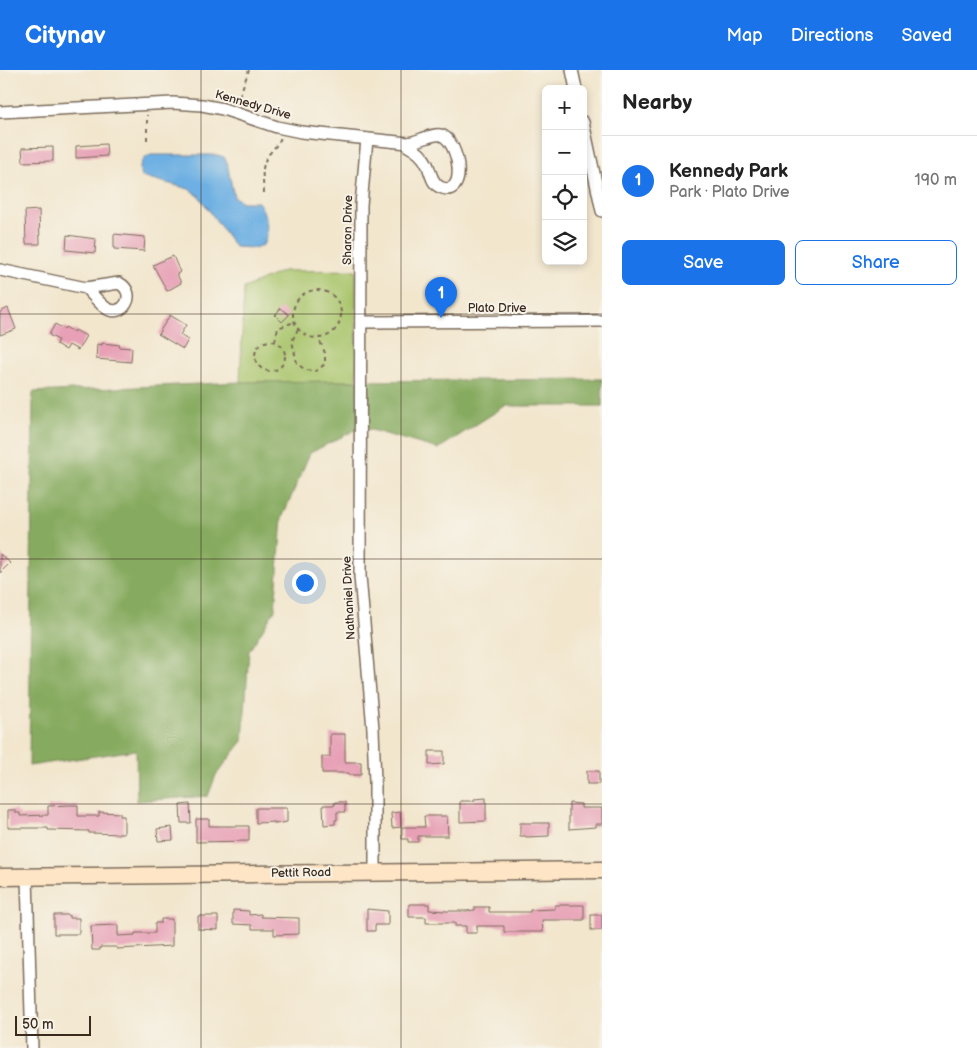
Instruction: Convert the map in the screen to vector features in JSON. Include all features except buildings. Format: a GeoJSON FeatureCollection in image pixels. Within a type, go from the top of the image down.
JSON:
{"type":"FeatureCollection","features":[{"type":"Feature","properties":{"kind":"street"},"geometry":{"type":"LineString","coordinates":[[572,70],[575,85]]}},
{"type":"Feature","properties":{"kind":"street","name":"Kennedy Drive"},"geometry":{"type":"LineString","coordinates":[[0,112],[173,103],[202,105],[234,112],[301,132],[408,144],[435,135],[446,138],[453,147],[460,173],[458,180],[449,188],[438,186],[433,181],[424,159],[408,144]]}},
{"type":"Feature","properties":{"kind":"street"},"geometry":{"type":"LineString","coordinates":[[585,130],[602,211]]}},
{"type":"Feature","properties":{"kind":"street","name":"Sharon Drive"},"geometry":{"type":"LineString","coordinates":[[362,322],[361,205],[367,139]]}},
{"type":"Feature","properties":{"kind":"street"},"geometry":{"type":"LineString","coordinates":[[0,270],[86,288]]}},
{"type":"Feature","properties":{"kind":"street","name":"Plato Drive"},"geometry":{"type":"LineString","coordinates":[[362,322],[602,321]]}},
{"type":"Feature","properties":{"kind":"street","name":"Nathaniel Drive"},"geometry":{"type":"LineString","coordinates":[[362,322],[360,576],[373,729],[375,873]]}},
{"type":"Feature","properties":{"kind":"street","name":"Pettit Road"},"geometry":{"type":"LineString","coordinates":[[0,877],[602,870]]}},
{"type":"Feature","properties":{"kind":"street"},"geometry":{"type":"LineString","coordinates":[[27,877],[32,1048]]}},
{"type":"Feature","properties":{"kind":"path"},"geometry":{"type":"LineString","coordinates":[[234,112],[249,70]]}},
{"type":"Feature","properties":{"kind":"path"},"geometry":{"type":"LineString","coordinates":[[146,105],[146,140]]}},
{"type":"Feature","properties":{"kind":"path"},"geometry":{"type":"LineString","coordinates":[[264,192],[262,174],[264,163],[278,144],[284,128]]}},
{"type":"Feature","properties":{"kind":"path"},"geometry":{"type":"LineString","coordinates":[[315,290],[329,293],[339,303],[341,318],[339,326],[327,337],[311,338],[298,330],[294,322],[294,307],[302,296],[315,290]]}},
{"type":"Feature","properties":{"kind":"path"},"geometry":{"type":"LineString","coordinates":[[275,341],[278,328],[294,322]]}},
{"type":"Feature","properties":{"kind":"path"},"geometry":{"type":"LineString","coordinates":[[298,330],[292,341],[293,350],[297,363],[305,370],[316,371],[325,364],[326,353],[319,339]]}},
{"type":"Feature","properties":{"kind":"path"},"geometry":{"type":"LineString","coordinates":[[265,341],[275,341],[283,347],[286,356],[285,361],[274,370],[264,369],[257,362],[255,352],[260,344],[265,341]]}},
{"type":"Feature","properties":{"kind":"green space"},"geometry":{"type":"Polygon","coordinates":[[[356,270],[357,381],[240,382],[244,288],[283,271],[356,270]]]}},
{"type":"Feature","properties":{"kind":"green space"},"geometry":{"type":"Polygon","coordinates":[[[602,379],[602,406],[505,406],[438,449],[361,427],[310,453],[282,518],[275,610],[249,651],[243,741],[216,775],[208,796],[137,801],[136,750],[29,766],[33,392],[240,382],[602,379]]]}},
{"type":"Feature","properties":{"kind":"water"},"geometry":{"type":"Polygon","coordinates":[[[151,155],[217,155],[224,157],[234,197],[242,202],[258,202],[264,212],[267,229],[263,245],[255,248],[235,247],[199,196],[189,189],[141,176],[141,163],[151,155]]]}},
{"type":"Feature","properties":{"kind":"place","name":"Kennedy Park"},"geometry":{"type":"Point","coordinates":[441,318]}}]}
